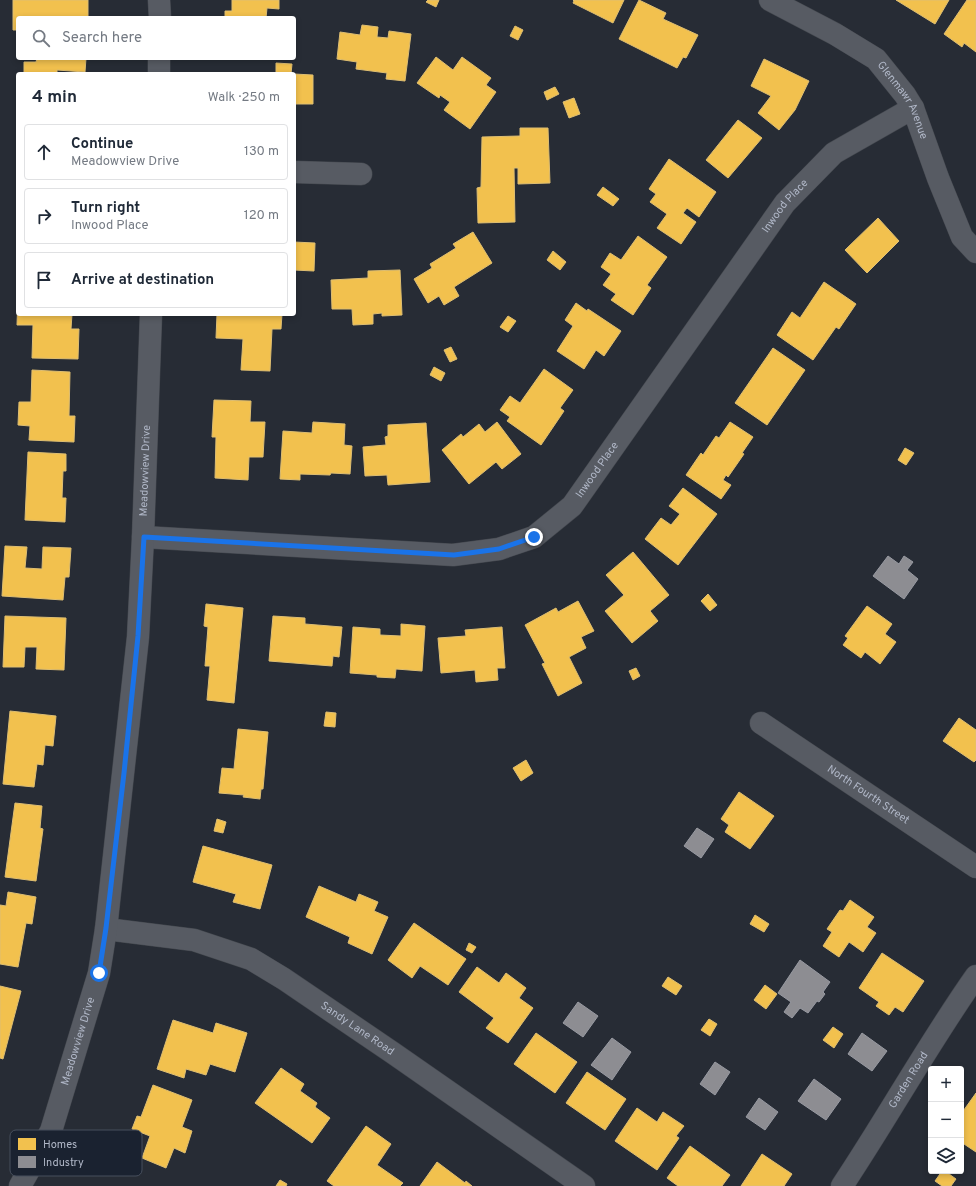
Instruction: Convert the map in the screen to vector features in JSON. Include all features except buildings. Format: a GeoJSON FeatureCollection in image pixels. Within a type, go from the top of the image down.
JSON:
{"type":"FeatureCollection","features":[{"type":"Feature","properties":{"kind":"street"},"geometry":{"type":"LineString","coordinates":[[159,0],[160,16]]}},
{"type":"Feature","properties":{"kind":"street","name":"Glenmawr Avenue"},"geometry":{"type":"LineString","coordinates":[[770,0],[835,34],[876,59],[905,95],[913,108],[938,178],[962,237],[976,252]]}},
{"type":"Feature","properties":{"kind":"street"},"geometry":{"type":"LineString","coordinates":[[159,72],[160,60]]}},
{"type":"Feature","properties":{"kind":"street","name":"Inwood Place"},"geometry":{"type":"LineString","coordinates":[[144,537],[454,555],[499,549],[534,537],[572,506],[785,203],[834,153],[913,108]]}},
{"type":"Feature","properties":{"kind":"street"},"geometry":{"type":"LineString","coordinates":[[296,172],[361,174]]}},
{"type":"Feature","properties":{"kind":"street","name":"Meadowview Drive"},"geometry":{"type":"LineString","coordinates":[[52,1130],[99,973],[106,928],[137,644],[144,537],[151,316]]}},
{"type":"Feature","properties":{"kind":"street","name":"North Fourth Street"},"geometry":{"type":"LineString","coordinates":[[761,723],[976,867]]}},
{"type":"Feature","properties":{"kind":"street","name":"Sandy Lane Road"},"geometry":{"type":"LineString","coordinates":[[106,928],[194,940],[251,959],[284,979],[393,1053],[584,1186]]}},
{"type":"Feature","properties":{"kind":"street","name":"Garden Road"},"geometry":{"type":"LineString","coordinates":[[842,1186],[950,1013],[976,976]]}},
{"type":"Feature","properties":{"kind":"street","name":"Meadowview Drive"},"geometry":{"type":"LineString","coordinates":[[20,1186],[26,1176]]}},
{"type":"Feature","properties":{"kind":"route"},"geometry":{"type":"LineString","coordinates":[[99,973],[106,928],[124,773],[138,636],[144,537],[454,555],[499,549],[534,537]]}}]}
